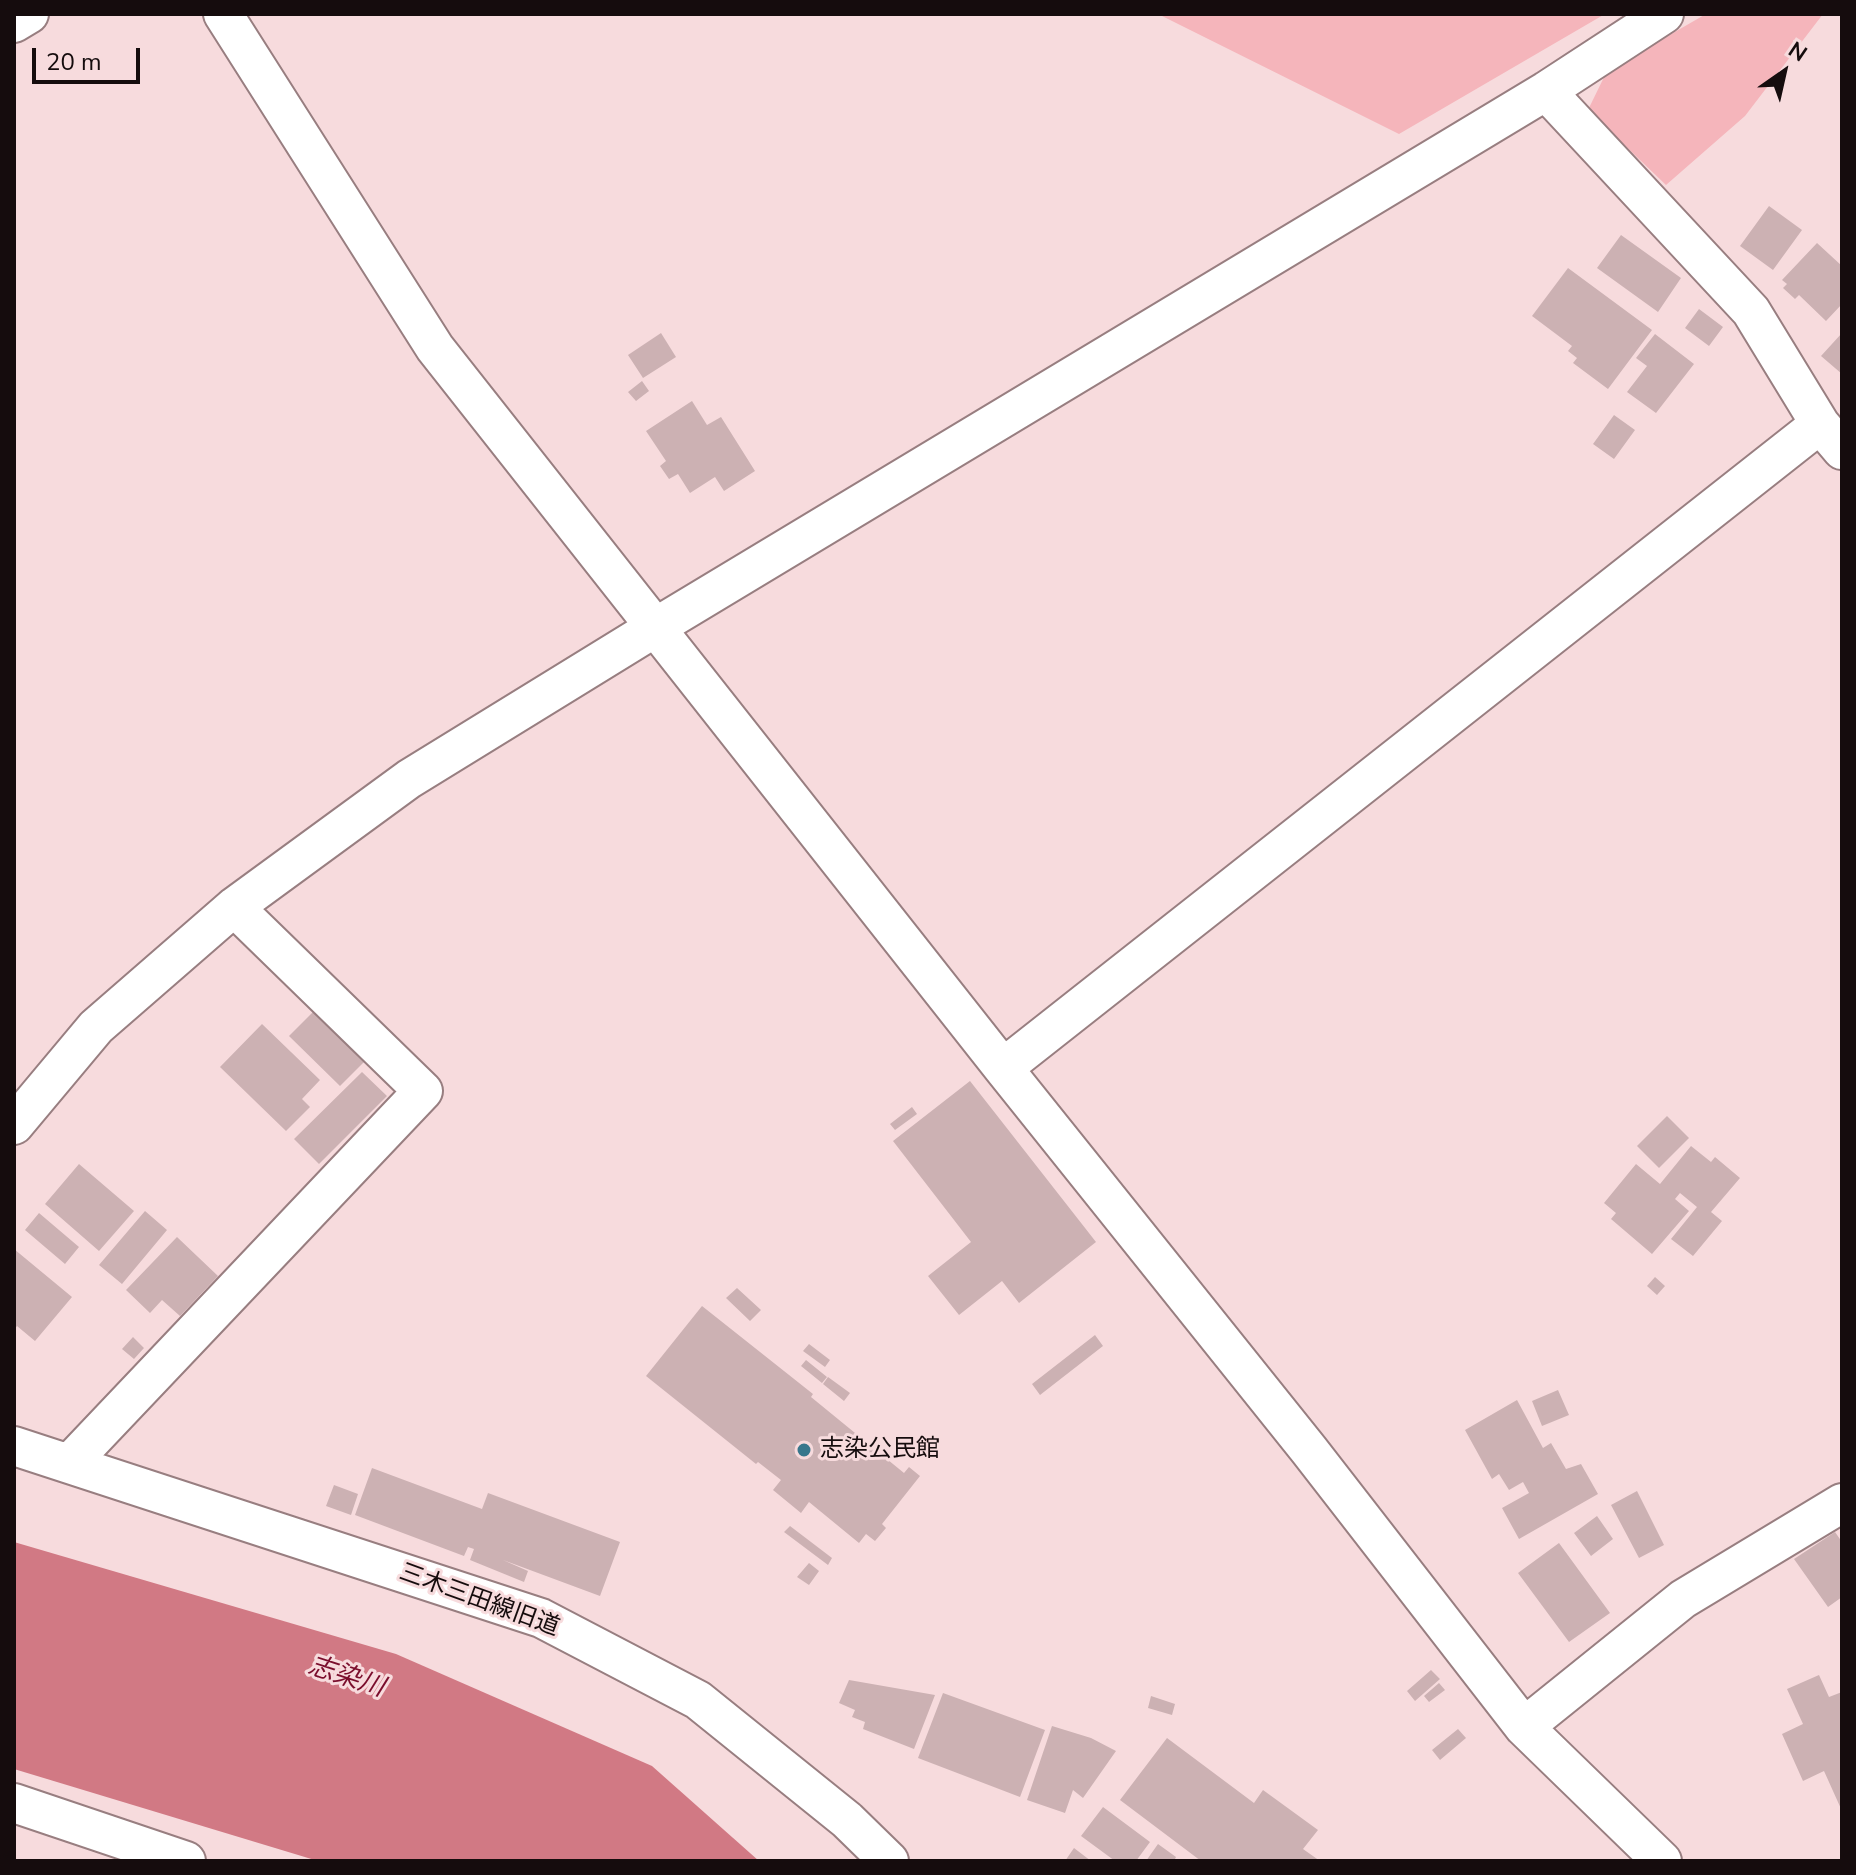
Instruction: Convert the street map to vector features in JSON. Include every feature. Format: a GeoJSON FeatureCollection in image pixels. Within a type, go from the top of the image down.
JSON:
{"type":"FeatureCollection","features":[{"type":"Feature","properties":{"kind":"street"},"geometry":{"type":"LineString","coordinates":[[14,23],[29,14]]}},
{"type":"Feature","properties":{"kind":"street"},"geometry":{"type":"LineString","coordinates":[[223,14],[435,348],[1309,1450],[1524,1727],[1662,1861]]}},
{"type":"Feature","properties":{"kind":"street"},"geometry":{"type":"LineString","coordinates":[[14,1125],[96,1027],[234,907],[409,779],[1546,91],[1664,14]]}},
{"type":"Feature","properties":{"kind":"street"},"geometry":{"type":"LineString","coordinates":[[1003,1068],[1831,437],[1751,311],[1546,91]]}},
{"type":"Feature","properties":{"kind":"street"},"geometry":{"type":"LineString","coordinates":[[70,1463],[423,1091],[234,907]]}},
{"type":"Feature","properties":{"kind":"street","name":"三木三田線旧道"},"geometry":{"type":"LineString","coordinates":[[14,1446],[541,1618],[698,1700],[847,1820],[889,1861]]}},
{"type":"Feature","properties":{"kind":"street"},"geometry":{"type":"LineString","coordinates":[[1524,1727],[1683,1599],[1842,1503]]}},
{"type":"Feature","properties":{"kind":"street"},"geometry":{"type":"LineString","coordinates":[[14,1803],[186,1861]]}},
{"type":"Feature","properties":{"kind":"shaded area"},"geometry":{"type":"Polygon","coordinates":[[[1158,14],[1605,14],[1399,134],[1158,14]]]}},
{"type":"Feature","properties":{"kind":"shaded area"},"geometry":{"type":"Polygon","coordinates":[[[1706,14],[1823,14],[1745,116],[1666,185],[1588,110],[1607,71],[1706,14]]]}},
{"type":"Feature","properties":{"kind":"water","name":"志染川"},"geometry":{"type":"Polygon","coordinates":[[[14,1542],[396,1654],[652,1766],[759,1861],[318,1861],[14,1769],[14,1542]]]}},
{"type":"Feature","properties":{"kind":"building"},"geometry":{"type":"Polygon","coordinates":[[[1769,206],[1802,230],[1773,270],[1740,246],[1769,206]]]}},
{"type":"Feature","properties":{"kind":"building"},"geometry":{"type":"Polygon","coordinates":[[[1621,235],[1681,278],[1658,312],[1597,268],[1621,235]]]}},
{"type":"Feature","properties":{"kind":"building"},"geometry":{"type":"Polygon","coordinates":[[[1817,243],[1842,266],[1842,304],[1826,321],[1799,295],[1795,299],[1783,288],[1787,284],[1782,280],[1817,243]]]}},
{"type":"Feature","properties":{"kind":"building"},"geometry":{"type":"Polygon","coordinates":[[[1568,268],[1652,330],[1608,389],[1573,363],[1577,358],[1568,351],[1572,346],[1532,316],[1568,268]]]}},
{"type":"Feature","properties":{"kind":"building"},"geometry":{"type":"Polygon","coordinates":[[[1699,309],[1723,327],[1709,346],[1685,328],[1699,309]]]}},
{"type":"Feature","properties":{"kind":"building"},"geometry":{"type":"Polygon","coordinates":[[[661,333],[676,357],[643,378],[628,355],[661,333]]]}},
{"type":"Feature","properties":{"kind":"building"},"geometry":{"type":"Polygon","coordinates":[[[1842,333],[1842,374],[1821,356],[1842,333]]]}},
{"type":"Feature","properties":{"kind":"building"},"geometry":{"type":"Polygon","coordinates":[[[1655,334],[1694,364],[1656,413],[1627,392],[1647,366],[1636,358],[1655,334]]]}},
{"type":"Feature","properties":{"kind":"building"},"geometry":{"type":"Polygon","coordinates":[[[642,381],[649,391],[636,401],[628,392],[642,381]]]}},
{"type":"Feature","properties":{"kind":"building"},"geometry":{"type":"Polygon","coordinates":[[[692,401],[707,425],[721,417],[755,471],[724,491],[715,477],[690,493],[678,474],[669,479],[660,466],[666,461],[646,431],[692,401]]]}},
{"type":"Feature","properties":{"kind":"building"},"geometry":{"type":"Polygon","coordinates":[[[1614,415],[1635,430],[1614,459],[1593,444],[1614,415]]]}},
{"type":"Feature","properties":{"kind":"building"},"geometry":{"type":"Polygon","coordinates":[[[315,1010],[365,1061],[340,1086],[289,1036],[315,1010]]]}},
{"type":"Feature","properties":{"kind":"building"},"geometry":{"type":"Polygon","coordinates":[[[262,1024],[320,1080],[302,1099],[310,1107],[286,1131],[220,1067],[262,1024]]]}},
{"type":"Feature","properties":{"kind":"building"},"geometry":{"type":"Polygon","coordinates":[[[362,1072],[387,1096],[319,1164],[294,1139],[362,1072]]]}},
{"type":"Feature","properties":{"kind":"building"},"geometry":{"type":"Polygon","coordinates":[[[970,1081],[1096,1242],[1019,1303],[1002,1281],[959,1315],[928,1276],[971,1242],[893,1141],[970,1081]]]}},
{"type":"Feature","properties":{"kind":"building"},"geometry":{"type":"Polygon","coordinates":[[[912,1107],[917,1114],[895,1130],[890,1124],[912,1107]]]}},
{"type":"Feature","properties":{"kind":"building"},"geometry":{"type":"Polygon","coordinates":[[[1667,1116],[1689,1138],[1659,1168],[1637,1146],[1667,1116]]]}},
{"type":"Feature","properties":{"kind":"building"},"geometry":{"type":"Polygon","coordinates":[[[1691,1146],[1711,1162],[1715,1157],[1740,1178],[1711,1212],[1722,1221],[1693,1256],[1671,1239],[1697,1207],[1680,1193],[1675,1199],[1689,1211],[1652,1254],[1611,1219],[1616,1213],[1604,1203],[1636,1164],[1660,1184],[1691,1146]]]}},
{"type":"Feature","properties":{"kind":"building"},"geometry":{"type":"Polygon","coordinates":[[[79,1164],[134,1211],[99,1251],[45,1204],[79,1164]]]}},
{"type":"Feature","properties":{"kind":"building"},"geometry":{"type":"Polygon","coordinates":[[[145,1211],[167,1230],[122,1284],[99,1265],[145,1211]]]}},
{"type":"Feature","properties":{"kind":"building"},"geometry":{"type":"Polygon","coordinates":[[[39,1213],[79,1247],[65,1264],[25,1230],[39,1213]]]}},
{"type":"Feature","properties":{"kind":"building"},"geometry":{"type":"Polygon","coordinates":[[[177,1237],[218,1276],[180,1316],[162,1300],[150,1313],[126,1290],[177,1237]]]}},
{"type":"Feature","properties":{"kind":"building"},"geometry":{"type":"Polygon","coordinates":[[[14,1249],[72,1297],[35,1341],[17,1326],[14,1330],[14,1249]]]}},
{"type":"Feature","properties":{"kind":"building"},"geometry":{"type":"Polygon","coordinates":[[[1655,1277],[1665,1286],[1657,1295],[1647,1286],[1655,1277]]]}},
{"type":"Feature","properties":{"kind":"building"},"geometry":{"type":"Polygon","coordinates":[[[737,1288],[761,1310],[750,1321],[726,1298],[737,1288]]]}},
{"type":"Feature","properties":{"kind":"building"},"geometry":{"type":"Polygon","coordinates":[[[702,1306],[813,1394],[811,1397],[904,1473],[909,1467],[920,1476],[882,1524],[886,1528],[875,1541],[866,1534],[859,1543],[809,1502],[801,1513],[773,1490],[781,1480],[758,1462],[756,1464],[646,1376],[702,1306]]]}},
{"type":"Feature","properties":{"kind":"building"},"geometry":{"type":"Polygon","coordinates":[[[1095,1335],[1103,1346],[1040,1395],[1032,1384],[1095,1335]]]}},
{"type":"Feature","properties":{"kind":"building"},"geometry":{"type":"Polygon","coordinates":[[[133,1337],[144,1348],[134,1359],[122,1349],[133,1337]]]}},
{"type":"Feature","properties":{"kind":"building"},"geometry":{"type":"Polygon","coordinates":[[[809,1344],[830,1360],[825,1367],[803,1351],[809,1344]]]}},
{"type":"Feature","properties":{"kind":"building"},"geometry":{"type":"Polygon","coordinates":[[[806,1360],[827,1377],[822,1383],[801,1366],[806,1360]]]}},
{"type":"Feature","properties":{"kind":"building"},"geometry":{"type":"Polygon","coordinates":[[[828,1377],[850,1393],[844,1401],[823,1384],[828,1377]]]}},
{"type":"Feature","properties":{"kind":"building"},"geometry":{"type":"Polygon","coordinates":[[[1558,1390],[1569,1415],[1542,1426],[1532,1401],[1558,1390]]]}},
{"type":"Feature","properties":{"kind":"building"},"geometry":{"type":"Polygon","coordinates":[[[1517,1400],[1543,1448],[1551,1443],[1566,1469],[1581,1464],[1598,1494],[1519,1539],[1502,1508],[1529,1493],[1523,1482],[1509,1490],[1499,1474],[1492,1479],[1465,1430],[1517,1400]]]}},
{"type":"Feature","properties":{"kind":"building"},"geometry":{"type":"Polygon","coordinates":[[[372,1468],[482,1509],[488,1493],[620,1542],[600,1596],[503,1560],[528,1571],[524,1582],[470,1560],[474,1549],[468,1547],[464,1556],[355,1515],[372,1468]]]}},
{"type":"Feature","properties":{"kind":"building"},"geometry":{"type":"Polygon","coordinates":[[[334,1485],[358,1494],[351,1515],[326,1506],[334,1485]]]}},
{"type":"Feature","properties":{"kind":"building"},"geometry":{"type":"Polygon","coordinates":[[[1637,1491],[1664,1545],[1639,1558],[1611,1505],[1637,1491]]]}},
{"type":"Feature","properties":{"kind":"building"},"geometry":{"type":"Polygon","coordinates":[[[1597,1516],[1613,1539],[1591,1556],[1574,1533],[1597,1516]]]}},
{"type":"Feature","properties":{"kind":"building"},"geometry":{"type":"Polygon","coordinates":[[[790,1526],[832,1558],[828,1565],[784,1532],[790,1526]]]}},
{"type":"Feature","properties":{"kind":"building"},"geometry":{"type":"Polygon","coordinates":[[[1835,1532],[1842,1542],[1842,1597],[1828,1607],[1794,1559],[1835,1532]]]}},
{"type":"Feature","properties":{"kind":"building"},"geometry":{"type":"Polygon","coordinates":[[[1559,1543],[1610,1613],[1569,1642],[1518,1573],[1559,1543]]]}},
{"type":"Feature","properties":{"kind":"building"},"geometry":{"type":"Polygon","coordinates":[[[809,1563],[819,1571],[809,1585],[797,1577],[809,1563]]]}},
{"type":"Feature","properties":{"kind":"building"},"geometry":{"type":"Polygon","coordinates":[[[1431,1670],[1440,1679],[1415,1701],[1407,1691],[1431,1670]]]}},
{"type":"Feature","properties":{"kind":"building"},"geometry":{"type":"Polygon","coordinates":[[[1819,1675],[1829,1697],[1842,1692],[1842,1811],[1824,1771],[1803,1781],[1782,1734],[1803,1724],[1787,1689],[1819,1675]]]}},
{"type":"Feature","properties":{"kind":"building"},"geometry":{"type":"Polygon","coordinates":[[[849,1680],[935,1695],[914,1749],[863,1729],[865,1722],[852,1717],[855,1710],[839,1703],[849,1680]]]}},
{"type":"Feature","properties":{"kind":"building"},"geometry":{"type":"Polygon","coordinates":[[[1439,1683],[1445,1690],[1429,1702],[1424,1696],[1439,1683]]]}},
{"type":"Feature","properties":{"kind":"building"},"geometry":{"type":"Polygon","coordinates":[[[943,1693],[1045,1730],[1020,1797],[918,1758],[943,1693]]]}},
{"type":"Feature","properties":{"kind":"building"},"geometry":{"type":"Polygon","coordinates":[[[1151,1696],[1175,1704],[1172,1715],[1148,1708],[1151,1696]]]}},
{"type":"Feature","properties":{"kind":"building"},"geometry":{"type":"Polygon","coordinates":[[[1052,1726],[1091,1738],[1116,1751],[1083,1798],[1073,1790],[1065,1813],[1027,1800],[1052,1726]]]}},
{"type":"Feature","properties":{"kind":"building"},"geometry":{"type":"Polygon","coordinates":[[[1458,1729],[1466,1738],[1440,1760],[1432,1750],[1458,1729]]]}},
{"type":"Feature","properties":{"kind":"building"},"geometry":{"type":"Polygon","coordinates":[[[1167,1738],[1254,1803],[1263,1790],[1318,1830],[1303,1849],[1320,1861],[1201,1861],[1120,1800],[1167,1738]]]}},
{"type":"Feature","properties":{"kind":"building"},"geometry":{"type":"Polygon","coordinates":[[[1103,1807],[1150,1842],[1136,1861],[1115,1861],[1081,1836],[1103,1807]]]}},
{"type":"Feature","properties":{"kind":"building"},"geometry":{"type":"Polygon","coordinates":[[[1158,1844],[1176,1857],[1174,1861],[1146,1861],[1158,1844]]]}},
{"type":"Feature","properties":{"kind":"building"},"geometry":{"type":"Polygon","coordinates":[[[1074,1848],[1091,1861],[1065,1861],[1074,1848]]]}},
{"type":"Feature","properties":{"kind":"place","name":"志染公民館"},"geometry":{"type":"Point","coordinates":[804,1450]}}]}
